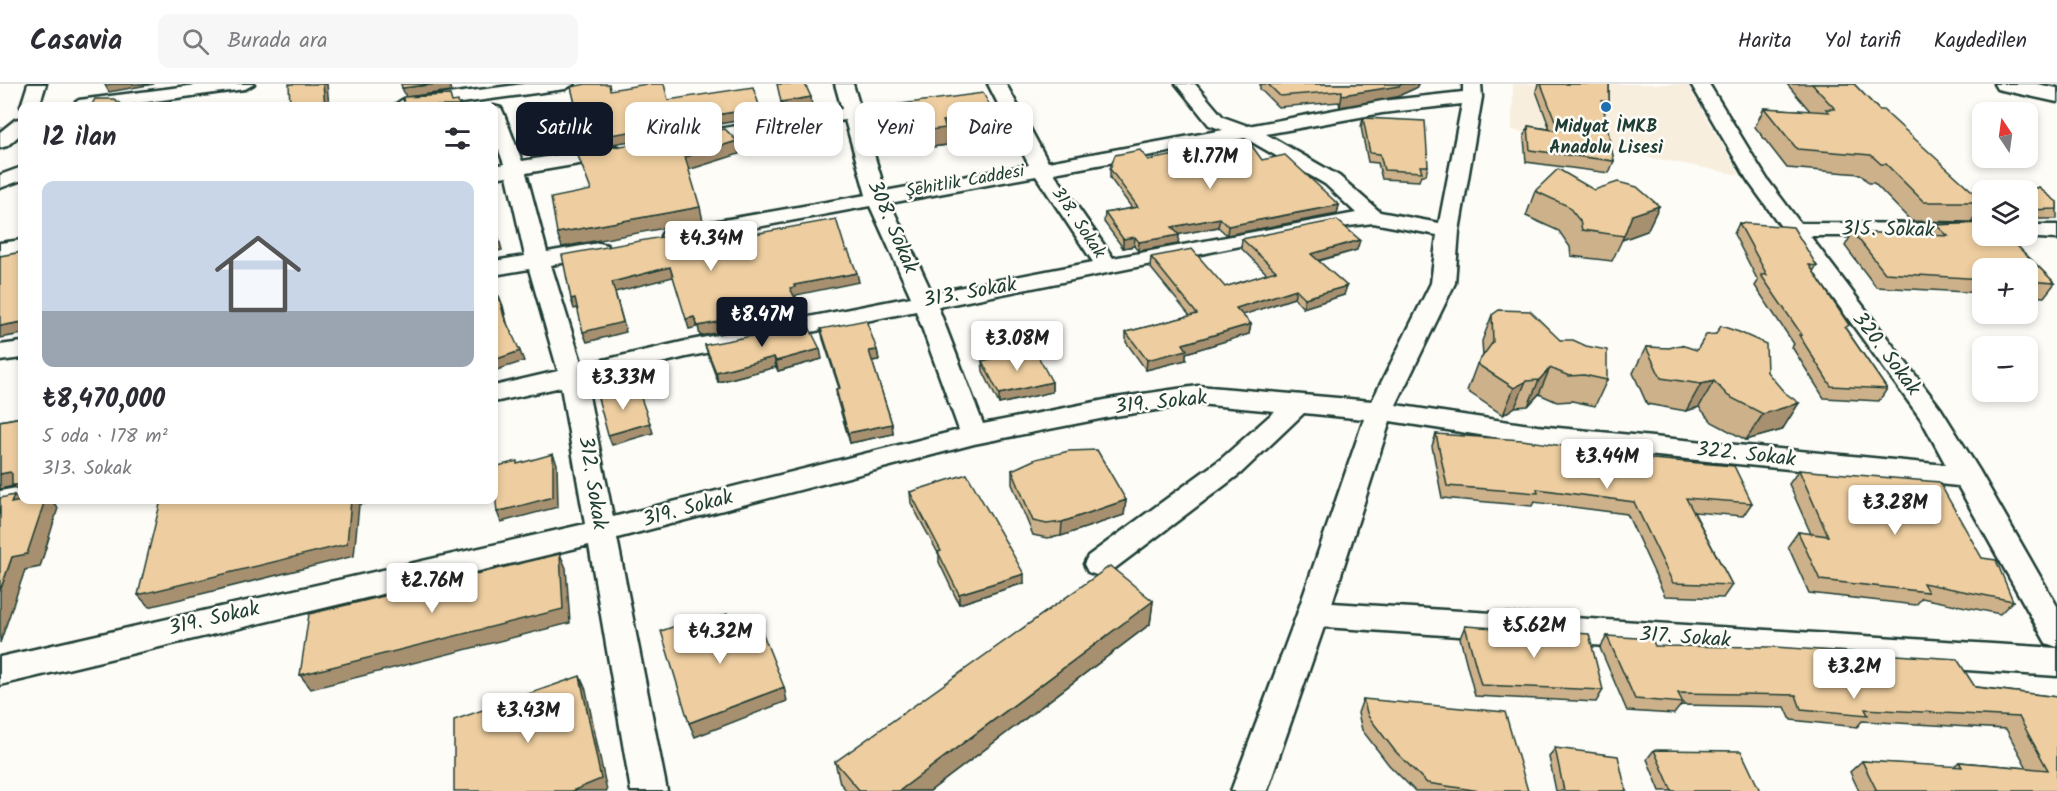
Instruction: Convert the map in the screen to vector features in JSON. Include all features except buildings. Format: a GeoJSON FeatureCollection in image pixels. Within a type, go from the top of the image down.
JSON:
{"type":"FeatureCollection","features":[{"type":"Feature","properties":{"kind":"main road"},"geometry":{"type":"LineString","coordinates":[[2005,84],[2057,95]]}},
{"type":"Feature","properties":{"kind":"street"},"geometry":{"type":"LineString","coordinates":[[31,102],[37,84]]}},
{"type":"Feature","properties":{"kind":"street"},"geometry":{"type":"LineString","coordinates":[[109,102],[245,84]]}},
{"type":"Feature","properties":{"kind":"street"},"geometry":{"type":"LineString","coordinates":[[220,102],[267,84]]}},
{"type":"Feature","properties":{"kind":"street"},"geometry":{"type":"LineString","coordinates":[[452,102],[489,99],[565,84]]}},
{"type":"Feature","properties":{"kind":"street","name":"308. Sokak"},"geometry":{"type":"LineString","coordinates":[[844,84],[877,198],[924,301],[974,435]]}},
{"type":"Feature","properties":{"kind":"street","name":"318. Sokak"},"geometry":{"type":"LineString","coordinates":[[997,84],[1041,168],[1108,268]]}},
{"type":"Feature","properties":{"kind":"street","name":"320. Sokak"},"geometry":{"type":"LineString","coordinates":[[1700,84],[1758,181],[1932,415],[2057,634]]}},
{"type":"Feature","properties":{"kind":"street"},"geometry":{"type":"LineString","coordinates":[[1190,85],[1216,121],[1251,133],[1332,180],[1373,217]]}},
{"type":"Feature","properties":{"kind":"street"},"geometry":{"type":"LineString","coordinates":[[1249,791],[1313,614],[1380,411],[1443,283],[1472,90]]}},
{"type":"Feature","properties":{"kind":"street","name":"Şehitlik Caddesi"},"geometry":{"type":"LineString","coordinates":[[655,239],[1041,168],[1251,133],[1472,90]]}},
{"type":"Feature","properties":{"kind":"street"},"geometry":{"type":"LineString","coordinates":[[722,134],[852,113]]}},
{"type":"Feature","properties":{"kind":"street"},"geometry":{"type":"LineString","coordinates":[[0,130],[18,125]]}},
{"type":"Feature","properties":{"kind":"street"},"geometry":{"type":"LineString","coordinates":[[0,142],[18,127]]}},
{"type":"Feature","properties":{"kind":"street","name":"312. Sokak"},"geometry":{"type":"LineString","coordinates":[[498,142],[504,170],[538,261],[572,375],[599,532],[649,791]]}},
{"type":"Feature","properties":{"kind":"street"},"geometry":{"type":"LineString","coordinates":[[504,170],[625,150]]}},
{"type":"Feature","properties":{"kind":"street"},"geometry":{"type":"LineString","coordinates":[[0,182],[18,175]]}},
{"type":"Feature","properties":{"kind":"street","name":"313. Sokak"},"geometry":{"type":"LineString","coordinates":[[498,393],[686,349],[924,301],[1108,268],[1214,244],[1373,217],[1449,231]]}},
{"type":"Feature","properties":{"kind":"street","name":"315. Sokak"},"geometry":{"type":"LineString","coordinates":[[1793,229],[1972,231]]}},
{"type":"Feature","properties":{"kind":"street"},"geometry":{"type":"LineString","coordinates":[[2038,232],[2057,232]]}},
{"type":"Feature","properties":{"kind":"street"},"geometry":{"type":"LineString","coordinates":[[498,267],[620,246]]}},
{"type":"Feature","properties":{"kind":"street"},"geometry":{"type":"LineString","coordinates":[[0,250],[18,247]]}},
{"type":"Feature","properties":{"kind":"street"},"geometry":{"type":"LineString","coordinates":[[0,353],[18,351]]}},
{"type":"Feature","properties":{"kind":"street","name":"319. Sokak"},"geometry":{"type":"LineString","coordinates":[[0,671],[251,610],[599,532],[974,435],[1115,407],[1198,395],[1380,411]]}},
{"type":"Feature","properties":{"kind":"street"},"geometry":{"type":"LineString","coordinates":[[1099,564],[1231,466],[1299,403]]}},
{"type":"Feature","properties":{"kind":"street","name":"322. Sokak"},"geometry":{"type":"LineString","coordinates":[[1380,411],[1537,435],[1969,477]]}},
{"type":"Feature","properties":{"kind":"street"},"geometry":{"type":"LineString","coordinates":[[0,502],[18,498]]}},
{"type":"Feature","properties":{"kind":"street","name":"317. Sokak"},"geometry":{"type":"LineString","coordinates":[[1313,614],[2057,662]]}},
{"type":"Feature","properties":{"kind":"shaded area","name":"Midyat İMKB Anadolu Lisesi"},"geometry":{"type":"Polygon","coordinates":[[[1513,84],[1687,84],[1740,175],[1512,130],[1513,84]]]}},
{"type":"Feature","properties":{"kind":"place","name":"Midyat İMKB Anadolu Lisesi"},"geometry":{"type":"Point","coordinates":[1606,107]}}]}
